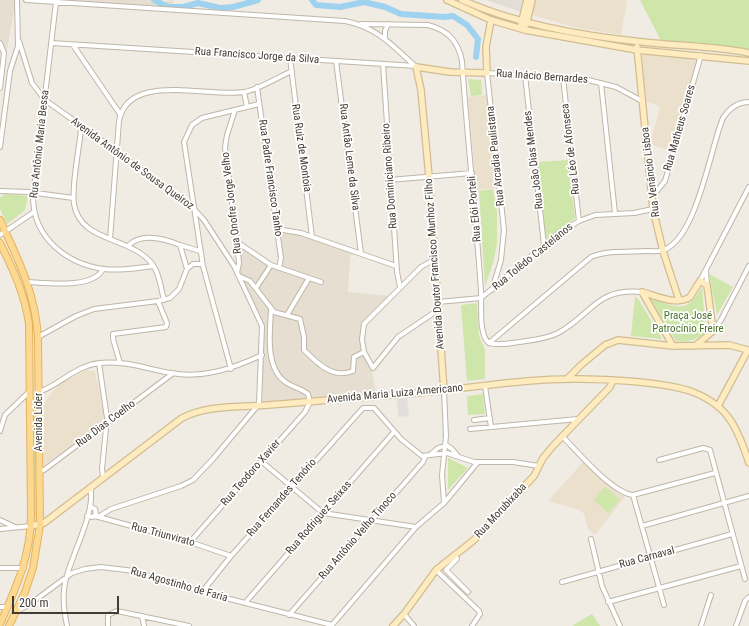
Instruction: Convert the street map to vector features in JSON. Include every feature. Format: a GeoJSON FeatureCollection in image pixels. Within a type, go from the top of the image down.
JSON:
{"type":"FeatureCollection","features":[{"type":"Feature","properties":{"kind":"main road","name":"Avenida Líder"},"geometry":{"type":"LineString","coordinates":[[0,220],[2,233],[28,282],[36,315],[38,337],[40,525],[33,568],[17,610],[9,626]]}},
{"type":"Feature","properties":{"kind":"main road","name":"Avenida Líder"},"geometry":{"type":"LineString","coordinates":[[0,243],[13,269],[23,295],[27,312],[30,351],[31,526],[24,568],[0,624]]}},
{"type":"Feature","properties":{"kind":"main road"},"geometry":{"type":"LineString","coordinates":[[30,351],[32,358],[33,386],[35,390],[39,392]]}},
{"type":"Feature","properties":{"kind":"street"},"geometry":{"type":"LineString","coordinates":[[0,147],[10,71],[19,41],[16,18],[17,0]]}},
{"type":"Feature","properties":{"kind":"street"},"geometry":{"type":"LineString","coordinates":[[26,0],[304,17],[361,24],[385,39],[416,66]]}},
{"type":"Feature","properties":{"kind":"street"},"geometry":{"type":"LineString","coordinates":[[448,0],[491,20],[523,29],[637,50],[701,55],[749,61]]}},
{"type":"Feature","properties":{"kind":"street"},"geometry":{"type":"LineString","coordinates":[[462,0],[494,13],[524,22],[637,42],[749,53]]}},
{"type":"Feature","properties":{"kind":"street"},"geometry":{"type":"LineString","coordinates":[[523,29],[527,0]]}},
{"type":"Feature","properties":{"kind":"street"},"geometry":{"type":"LineString","coordinates":[[524,22],[532,0]]}},
{"type":"Feature","properties":{"kind":"street","name":"Rua Antônio Maria Bessa"},"geometry":{"type":"LineString","coordinates":[[56,2],[34,193],[34,212],[47,238],[58,251],[76,260],[103,269],[153,266]]}},
{"type":"Feature","properties":{"kind":"street","name":"Rua Arcadia Paulistana"},"geometry":{"type":"LineString","coordinates":[[491,20],[486,47],[487,74],[504,229],[501,260],[492,290]]}},
{"type":"Feature","properties":{"kind":"street","name":"Rua Elói Porteli"},"geometry":{"type":"LineString","coordinates":[[361,24],[428,25],[446,32],[454,39],[459,49],[463,73],[472,174],[482,331],[489,343]]}},
{"type":"Feature","properties":{"kind":"street"},"geometry":{"type":"LineString","coordinates":[[385,39],[385,31],[388,24]]}},
{"type":"Feature","properties":{"kind":"street","name":"Avenida Antônio de Sousa Queiroz"},"geometry":{"type":"LineString","coordinates":[[19,41],[32,83],[45,100],[193,208],[210,229],[238,274],[262,326],[260,396],[258,406]]}},
{"type":"Feature","properties":{"kind":"street","name":"Rua Venâncio Lisboa"},"geometry":{"type":"LineString","coordinates":[[637,42],[653,209],[663,251],[679,300]]}},
{"type":"Feature","properties":{"kind":"street","name":"Rua Francisco Jorge da Silva"},"geometry":{"type":"LineString","coordinates":[[51,43],[416,66],[463,73]]}},
{"type":"Feature","properties":{"kind":"street"},"geometry":{"type":"LineString","coordinates":[[0,44],[4,53],[0,88]]}},
{"type":"Feature","properties":{"kind":"street"},"geometry":{"type":"LineString","coordinates":[[73,45],[120,114]]}},
{"type":"Feature","properties":{"kind":"street","name":"Rua Matheus Soares"},"geometry":{"type":"LineString","coordinates":[[652,197],[665,181],[701,55]]}},
{"type":"Feature","properties":{"kind":"street","name":"Rua Ruiz de Montoia"},"geometry":{"type":"LineString","coordinates":[[290,58],[312,237]]}},
{"type":"Feature","properties":{"kind":"street","name":"Rua Antão Leme da Silva"},"geometry":{"type":"LineString","coordinates":[[336,61],[361,253]]}},
{"type":"Feature","properties":{"kind":"street","name":"Rua Dominiciano Ribeiro"},"geometry":{"type":"LineString","coordinates":[[383,64],[396,266],[400,287]]}},
{"type":"Feature","properties":{"kind":"street","name":"Avenida Doutor Francisco Munhoz Filho"},"geometry":{"type":"LineString","coordinates":[[416,66],[422,90],[444,391],[446,445],[442,475],[444,503]]}},
{"type":"Feature","properties":{"kind":"street"},"geometry":{"type":"LineString","coordinates":[[110,239],[120,114],[129,100],[138,95],[156,90],[211,93],[244,92],[257,88],[292,71]]}},
{"type":"Feature","properties":{"kind":"street","name":"Rua Inácio Bernardes"},"geometry":{"type":"LineString","coordinates":[[463,73],[584,79],[601,82],[616,87],[642,101]]}},
{"type":"Feature","properties":{"kind":"street","name":"Rua João Dias Mendes"},"geometry":{"type":"LineString","coordinates":[[525,75],[544,245]]}},
{"type":"Feature","properties":{"kind":"street","name":"Rua Léo de Afonseca"},"geometry":{"type":"LineString","coordinates":[[563,78],[579,221]]}},
{"type":"Feature","properties":{"kind":"street"},"geometry":{"type":"LineString","coordinates":[[601,82],[615,214]]}},
{"type":"Feature","properties":{"kind":"street","name":"Rua Padre Francisco Tanho"},"geometry":{"type":"LineString","coordinates":[[257,88],[281,258],[279,268]]}},
{"type":"Feature","properties":{"kind":"street"},"geometry":{"type":"LineString","coordinates":[[244,92],[247,107]]}},
{"type":"Feature","properties":{"kind":"street"},"geometry":{"type":"LineString","coordinates":[[489,343],[591,257],[611,252],[663,251],[675,243],[688,223],[707,173],[723,118],[726,113],[736,106],[749,102]]}},
{"type":"Feature","properties":{"kind":"street"},"geometry":{"type":"LineString","coordinates":[[231,369],[202,264],[184,148],[186,136],[192,125],[202,118],[259,104]]}},
{"type":"Feature","properties":{"kind":"street","name":"Rua Onofre Jorge Velho"},"geometry":{"type":"LineString","coordinates":[[235,110],[227,135],[225,147],[237,242],[239,263],[238,274]]}},
{"type":"Feature","properties":{"kind":"street"},"geometry":{"type":"LineString","coordinates":[[81,127],[73,198],[76,210],[84,225],[90,230],[128,246],[145,257],[153,266],[164,300]]}},
{"type":"Feature","properties":{"kind":"street"},"geometry":{"type":"LineString","coordinates":[[390,180],[472,174]]}},
{"type":"Feature","properties":{"kind":"street"},"geometry":{"type":"LineString","coordinates":[[489,343],[503,344],[549,337],[568,326],[600,299],[610,294],[624,291],[642,292],[666,299],[679,300],[690,297],[706,270],[749,187]]}},
{"type":"Feature","properties":{"kind":"street"},"geometry":{"type":"LineString","coordinates":[[0,191],[34,193],[73,198]]}},
{"type":"Feature","properties":{"kind":"street","name":"Rua Tolêdo Castelanos"},"geometry":{"type":"LineString","coordinates":[[438,302],[481,298],[544,245],[568,227],[579,221],[595,215],[653,209]]}},
{"type":"Feature","properties":{"kind":"street"},"geometry":{"type":"LineString","coordinates":[[2,233],[34,212]]}},
{"type":"Feature","properties":{"kind":"street"},"geometry":{"type":"LineString","coordinates":[[277,229],[312,237],[396,266]]}},
{"type":"Feature","properties":{"kind":"street"},"geometry":{"type":"LineString","coordinates":[[128,246],[133,241],[144,238],[162,240],[200,251]]}},
{"type":"Feature","properties":{"kind":"street"},"geometry":{"type":"LineString","coordinates":[[237,242],[271,266],[321,282]]}},
{"type":"Feature","properties":{"kind":"street"},"geometry":{"type":"LineString","coordinates":[[180,245],[187,269]]}},
{"type":"Feature","properties":{"kind":"street"},"geometry":{"type":"LineString","coordinates":[[435,259],[421,267],[364,324],[362,335],[364,352],[373,368],[398,337],[438,310]]}},
{"type":"Feature","properties":{"kind":"street"},"geometry":{"type":"LineString","coordinates":[[38,337],[76,316],[94,310],[158,302],[170,298],[180,289],[187,269],[193,264],[202,264]]}},
{"type":"Feature","properties":{"kind":"street"},"geometry":{"type":"LineString","coordinates":[[256,288],[271,266]]}},
{"type":"Feature","properties":{"kind":"street"},"geometry":{"type":"LineString","coordinates":[[694,346],[708,336],[722,320],[749,266]]}},
{"type":"Feature","properties":{"kind":"street"},"geometry":{"type":"LineString","coordinates":[[28,282],[81,282],[98,276],[103,269]]}},
{"type":"Feature","properties":{"kind":"street"},"geometry":{"type":"LineString","coordinates":[[706,270],[713,331]]}},
{"type":"Feature","properties":{"kind":"street"},"geometry":{"type":"LineString","coordinates":[[238,274],[246,278],[256,288],[271,310],[300,319],[304,337],[304,350],[330,372],[351,372],[354,368],[354,357],[364,352]]}},
{"type":"Feature","properties":{"kind":"street"},"geometry":{"type":"LineString","coordinates":[[287,315],[309,278]]}},
{"type":"Feature","properties":{"kind":"street"},"geometry":{"type":"LineString","coordinates":[[700,281],[707,285]]}},
{"type":"Feature","properties":{"kind":"street"},"geometry":{"type":"LineString","coordinates":[[642,292],[673,346]]}},
{"type":"Feature","properties":{"kind":"street"},"geometry":{"type":"LineString","coordinates":[[120,363],[113,334],[166,327],[167,323],[158,302]]}},
{"type":"Feature","properties":{"kind":"street"},"geometry":{"type":"LineString","coordinates":[[271,310],[271,350],[274,367],[285,382],[308,394],[310,402]]}},
{"type":"Feature","properties":{"kind":"street"},"geometry":{"type":"LineString","coordinates":[[708,336],[711,346]]}},
{"type":"Feature","properties":{"kind":"street"},"geometry":{"type":"LineString","coordinates":[[567,380],[605,345],[611,342],[634,341],[673,346],[729,345],[749,350],[718,406]]}},
{"type":"Feature","properties":{"kind":"street"},"geometry":{"type":"LineString","coordinates":[[39,392],[80,368],[98,363],[120,363],[172,374],[195,374],[231,369],[262,355]]}},
{"type":"Feature","properties":{"kind":"street"},"geometry":{"type":"LineString","coordinates":[[98,363],[106,424],[102,469],[103,476]]}},
{"type":"Feature","properties":{"kind":"street"},"geometry":{"type":"LineString","coordinates":[[574,372],[574,379]]}},
{"type":"Feature","properties":{"kind":"street","name":"Rua Dias Coelho"},"geometry":{"type":"LineString","coordinates":[[40,471],[44,470],[172,374]]}},
{"type":"Feature","properties":{"kind":"street","name":"Avenida Maria Luiza Americano"},"geometry":{"type":"LineString","coordinates":[[40,525],[103,476],[176,422],[190,414],[258,406],[444,391],[486,386],[574,379],[613,380],[686,390],[718,406],[727,414],[736,426],[748,454],[749,463]]}},
{"type":"Feature","properties":{"kind":"street"},"geometry":{"type":"LineString","coordinates":[[605,380],[605,392]]}},
{"type":"Feature","properties":{"kind":"street","name":"Rua Morubixaba"},"geometry":{"type":"LineString","coordinates":[[393,626],[404,614],[436,570],[482,531],[534,476],[544,456],[605,392],[613,380]]}},
{"type":"Feature","properties":{"kind":"street"},"geometry":{"type":"LineString","coordinates":[[486,386],[491,427]]}},
{"type":"Feature","properties":{"kind":"street"},"geometry":{"type":"LineString","coordinates":[[0,421],[30,391]]}},
{"type":"Feature","properties":{"kind":"street","name":"Rua Teodoro Xavier"},"geometry":{"type":"LineString","coordinates":[[190,542],[305,412],[310,402]]}},
{"type":"Feature","properties":{"kind":"street"},"geometry":{"type":"LineString","coordinates":[[87,516],[96,517],[111,509],[181,486],[193,480],[258,406]]}},
{"type":"Feature","properties":{"kind":"street","name":"Rua Fernandes Tenório"},"geometry":{"type":"LineString","coordinates":[[202,592],[231,556],[360,409],[365,407],[374,408],[394,432]]}},
{"type":"Feature","properties":{"kind":"street"},"geometry":{"type":"LineString","coordinates":[[0,431],[5,415]]}},
{"type":"Feature","properties":{"kind":"street"},"geometry":{"type":"LineString","coordinates":[[474,420],[490,418]]}},
{"type":"Feature","properties":{"kind":"street"},"geometry":{"type":"LineString","coordinates":[[470,429],[578,419]]}},
{"type":"Feature","properties":{"kind":"street"},"geometry":{"type":"LineString","coordinates":[[394,432],[419,455],[425,457],[438,448],[446,445],[458,456]]}},
{"type":"Feature","properties":{"kind":"street","name":"Rua Rodriguez Seixas"},"geometry":{"type":"LineString","coordinates":[[245,603],[394,432]]}},
{"type":"Feature","properties":{"kind":"street"},"geometry":{"type":"LineString","coordinates":[[562,436],[623,494],[633,495],[715,473]]}},
{"type":"Feature","properties":{"kind":"street"},"geometry":{"type":"LineString","coordinates":[[659,460],[703,448],[710,450],[745,579]]}},
{"type":"Feature","properties":{"kind":"street"},"geometry":{"type":"LineString","coordinates":[[431,454],[444,453],[458,456],[468,461],[513,462],[539,466]]}},
{"type":"Feature","properties":{"kind":"street","name":"Rua Antônio Velho Tinoco"},"geometry":{"type":"LineString","coordinates":[[289,615],[423,462],[425,457]]}},
{"type":"Feature","properties":{"kind":"street"},"geometry":{"type":"LineString","coordinates":[[261,461],[323,514],[416,527]]}},
{"type":"Feature","properties":{"kind":"street"},"geometry":{"type":"LineString","coordinates":[[329,626],[333,625],[416,527],[444,503],[478,462]]}},
{"type":"Feature","properties":{"kind":"street"},"geometry":{"type":"LineString","coordinates":[[67,626],[64,604],[66,577],[90,506],[92,497],[90,487]]}},
{"type":"Feature","properties":{"kind":"street"},"geometry":{"type":"LineString","coordinates":[[633,495],[664,605]]}},
{"type":"Feature","properties":{"kind":"street"},"geometry":{"type":"LineString","coordinates":[[642,526],[749,496]]}},
{"type":"Feature","properties":{"kind":"street"},"geometry":{"type":"LineString","coordinates":[[90,506],[96,511],[96,517]]}},
{"type":"Feature","properties":{"kind":"street","name":"Rua Triunvirato"},"geometry":{"type":"LineString","coordinates":[[96,517],[190,542],[231,556]]}},
{"type":"Feature","properties":{"kind":"street"},"geometry":{"type":"LineString","coordinates":[[0,520],[17,527]]}},
{"type":"Feature","properties":{"kind":"street"},"geometry":{"type":"LineString","coordinates":[[0,529],[40,525]]}},
{"type":"Feature","properties":{"kind":"street","name":"Rua Carnaval"},"geometry":{"type":"LineString","coordinates":[[562,582],[732,534]]}},
{"type":"Feature","properties":{"kind":"street"},"geometry":{"type":"LineString","coordinates":[[591,538],[598,572],[608,602],[620,626]]}},
{"type":"Feature","properties":{"kind":"street"},"geometry":{"type":"LineString","coordinates":[[455,554],[457,559],[446,570],[468,592]]}},
{"type":"Feature","properties":{"kind":"street"},"geometry":{"type":"LineString","coordinates":[[608,602],[741,566]]}},
{"type":"Feature","properties":{"kind":"street"},"geometry":{"type":"LineString","coordinates":[[0,568],[24,568]]}},
{"type":"Feature","properties":{"kind":"street","name":"Rua Agostinho de Faria"},"geometry":{"type":"LineString","coordinates":[[17,610],[36,600],[72,573],[85,569],[114,568],[134,571],[202,592],[329,626]]}},
{"type":"Feature","properties":{"kind":"street"},"geometry":{"type":"LineString","coordinates":[[436,570],[480,610],[480,614],[472,626]]}},
{"type":"Feature","properties":{"kind":"street"},"geometry":{"type":"LineString","coordinates":[[701,626],[711,595]]}},
{"type":"Feature","properties":{"kind":"street"},"geometry":{"type":"LineString","coordinates":[[736,626],[749,597]]}},
{"type":"Feature","properties":{"kind":"street"},"geometry":{"type":"LineString","coordinates":[[21,600],[36,600]]}},
{"type":"Feature","properties":{"kind":"street"},"geometry":{"type":"LineString","coordinates":[[0,606],[8,607]]}},
{"type":"Feature","properties":{"kind":"street"},"geometry":{"type":"LineString","coordinates":[[108,626],[107,617],[110,612],[114,611],[189,626]]}},
{"type":"Feature","properties":{"kind":"street"},"geometry":{"type":"LineString","coordinates":[[404,614],[414,626]]}},
{"type":"Feature","properties":{"kind":"street"},"geometry":{"type":"LineString","coordinates":[[142,616],[144,626]]}},
{"type":"Feature","properties":{"kind":"shaded area"},"geometry":{"type":"Polygon","coordinates":[[[0,0],[16,0],[6,55],[0,38],[0,0]]]}},
{"type":"Feature","properties":{"kind":"shaded area"},"geometry":{"type":"Polygon","coordinates":[[[57,0],[161,0],[163,2],[173,0],[173,7],[57,0]]]}},
{"type":"Feature","properties":{"kind":"shaded area"},"geometry":{"type":"Polygon","coordinates":[[[486,0],[523,0],[521,12],[486,0]]]}},
{"type":"Feature","properties":{"kind":"shaded area"},"geometry":{"type":"Polygon","coordinates":[[[536,0],[627,0],[621,35],[574,27],[532,15],[536,0]]]}},
{"type":"Feature","properties":{"kind":"shaded area"},"geometry":{"type":"Polygon","coordinates":[[[646,54],[698,58],[670,151],[650,144],[660,107],[646,101],[642,56],[646,54]]]}},
{"type":"Feature","properties":{"kind":"shaded area"},"geometry":{"type":"Polygon","coordinates":[[[487,95],[496,188],[476,190],[468,97],[487,95]]]}},
{"type":"Feature","properties":{"kind":"shaded area"},"geometry":{"type":"Polygon","coordinates":[[[276,226],[300,231],[353,248],[350,259],[348,292],[388,296],[365,319],[362,324],[363,349],[371,366],[376,393],[262,402],[264,326],[239,273],[236,239],[268,262],[277,265],[280,257],[276,226]]]}},
{"type":"Feature","properties":{"kind":"shaded area"},"geometry":{"type":"Polygon","coordinates":[[[86,370],[95,371],[104,413],[102,423],[44,465],[43,404],[61,383],[86,370]]]}},
{"type":"Feature","properties":{"kind":"shaded area"},"geometry":{"type":"Polygon","coordinates":[[[407,398],[409,416],[398,417],[397,399],[407,398]]]}},
{"type":"Feature","properties":{"kind":"shaded area"},"geometry":{"type":"Polygon","coordinates":[[[584,461],[615,491],[625,497],[595,535],[588,529],[584,514],[580,510],[548,501],[584,461]]]}},
{"type":"Feature","properties":{"kind":"green space"},"geometry":{"type":"Polygon","coordinates":[[[640,0],[749,0],[749,49],[662,43],[640,0]]]}},
{"type":"Feature","properties":{"kind":"green space"},"geometry":{"type":"Polygon","coordinates":[[[468,79],[481,80],[482,95],[471,96],[468,79]]]}},
{"type":"Feature","properties":{"kind":"green space"},"geometry":{"type":"Polygon","coordinates":[[[568,160],[575,218],[548,239],[545,236],[537,162],[568,160]]]}},
{"type":"Feature","properties":{"kind":"green space"},"geometry":{"type":"Polygon","coordinates":[[[493,189],[497,212],[497,244],[493,263],[485,286],[479,191],[493,189]]]}},
{"type":"Feature","properties":{"kind":"green space"},"geometry":{"type":"Polygon","coordinates":[[[5,194],[28,196],[25,210],[7,224],[0,209],[0,198],[5,194]]]}},
{"type":"Feature","properties":{"kind":"green space"},"geometry":{"type":"Polygon","coordinates":[[[709,274],[733,287],[717,315],[709,274]]]}},
{"type":"Feature","properties":{"kind":"green space","name":"Praça José Patrocínio Freire"},"geometry":{"type":"Polygon","coordinates":[[[702,287],[706,331],[704,334],[693,340],[676,341],[650,299],[674,306],[685,305],[696,296],[702,287]]]}},
{"type":"Feature","properties":{"kind":"green space"},"geometry":{"type":"Polygon","coordinates":[[[635,296],[639,300],[662,339],[631,336],[635,296]]]}},
{"type":"Feature","properties":{"kind":"green space"},"geometry":{"type":"Polygon","coordinates":[[[477,303],[479,336],[485,350],[485,379],[467,381],[461,305],[477,303]]]}},
{"type":"Feature","properties":{"kind":"green space"},"geometry":{"type":"Polygon","coordinates":[[[483,394],[485,414],[468,415],[467,396],[483,394]]]}},
{"type":"Feature","properties":{"kind":"green space"},"geometry":{"type":"Polygon","coordinates":[[[35,404],[37,511],[35,522],[33,410],[35,404]]]}},
{"type":"Feature","properties":{"kind":"green space"},"geometry":{"type":"Polygon","coordinates":[[[448,458],[468,468],[448,490],[448,458]]]}},
{"type":"Feature","properties":{"kind":"green space"},"geometry":{"type":"Polygon","coordinates":[[[605,487],[620,500],[608,513],[594,500],[605,487]]]}},
{"type":"Feature","properties":{"kind":"green space"},"geometry":{"type":"Polygon","coordinates":[[[592,614],[600,626],[573,625],[592,614]]]}},
{"type":"Feature","properties":{"kind":"waterway"},"geometry":{"type":"LineString","coordinates":[[154,0],[168,7],[183,7],[198,3],[220,8],[233,7],[258,0]]}},
{"type":"Feature","properties":{"kind":"waterway"},"geometry":{"type":"LineString","coordinates":[[312,0],[316,5],[340,7],[364,2],[385,7],[401,14],[444,17],[453,16],[467,25],[478,39],[476,57]]}}]}
